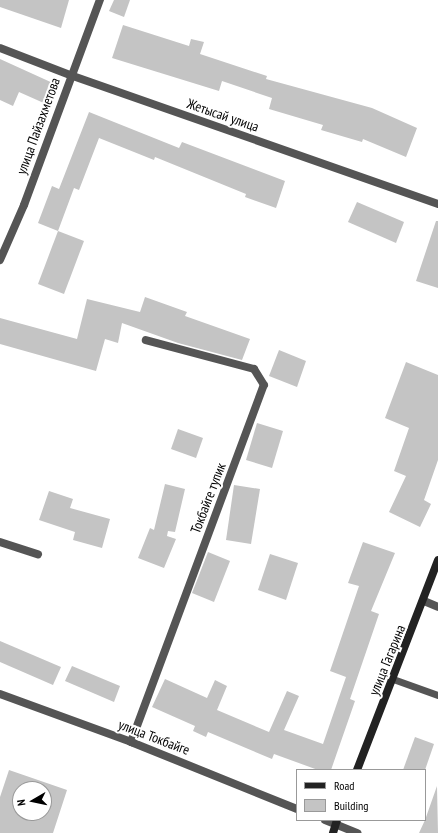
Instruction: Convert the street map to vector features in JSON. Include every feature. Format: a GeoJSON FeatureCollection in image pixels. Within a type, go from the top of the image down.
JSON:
{"type":"FeatureCollection","features":[{"type":"Feature","properties":{"kind":"main road","name":"улица Гагарина"},"geometry":{"type":"LineString","coordinates":[[357,769],[424,601],[438,560]]}},
{"type":"Feature","properties":{"kind":"main road"},"geometry":{"type":"LineString","coordinates":[[333,833],[336,822]]}},
{"type":"Feature","properties":{"kind":"street","name":"улица Пайзахметова"},"geometry":{"type":"LineString","coordinates":[[0,260],[24,205],[70,75],[100,0]]}},
{"type":"Feature","properties":{"kind":"street","name":"Жетысай улица"},"geometry":{"type":"LineString","coordinates":[[0,48],[70,75],[438,204]]}},
{"type":"Feature","properties":{"kind":"street","name":"Токбайге тупик"},"geometry":{"type":"LineString","coordinates":[[131,742],[264,385],[254,369],[146,340]]}},
{"type":"Feature","properties":{"kind":"street"},"geometry":{"type":"LineString","coordinates":[[0,542],[38,554]]}},
{"type":"Feature","properties":{"kind":"street"},"geometry":{"type":"LineString","coordinates":[[424,601],[438,607]]}},
{"type":"Feature","properties":{"kind":"street","name":"улица Токбайге"},"geometry":{"type":"LineString","coordinates":[[0,694],[131,742],[296,809]]}},
{"type":"Feature","properties":{"kind":"street"},"geometry":{"type":"LineString","coordinates":[[336,822],[358,833]]}},
{"type":"Feature","properties":{"kind":"lane"},"geometry":{"type":"LineString","coordinates":[[393,679],[438,695]]}},
{"type":"Feature","properties":{"kind":"building"},"geometry":{"type":"Polygon","coordinates":[[[0,0],[69,0],[61,28],[0,7],[0,0]]]}},
{"type":"Feature","properties":{"kind":"building"},"geometry":{"type":"Polygon","coordinates":[[[114,0],[130,0],[124,17],[109,11],[114,0]]]}},
{"type":"Feature","properties":{"kind":"building"},"geometry":{"type":"Polygon","coordinates":[[[123,25],[189,46],[191,39],[204,42],[200,54],[267,76],[266,79],[372,108],[417,128],[406,157],[363,139],[362,142],[321,130],[323,125],[269,109],[272,98],[222,81],[219,91],[112,58],[123,25]]]}},
{"type":"Feature","properties":{"kind":"building"},"geometry":{"type":"Polygon","coordinates":[[[0,59],[55,84],[46,104],[19,92],[13,106],[0,100],[0,59]]]}},
{"type":"Feature","properties":{"kind":"building"},"geometry":{"type":"Polygon","coordinates":[[[89,112],[179,148],[182,142],[285,181],[276,208],[245,197],[246,194],[155,157],[154,160],[99,138],[79,190],[74,188],[58,231],[38,223],[52,186],[59,189],[89,112]]]}},
{"type":"Feature","properties":{"kind":"building"},"geometry":{"type":"Polygon","coordinates":[[[357,202],[404,222],[396,243],[348,222],[357,202]]]}},
{"type":"Feature","properties":{"kind":"building"},"geometry":{"type":"Polygon","coordinates":[[[436,221],[438,221],[438,288],[416,281],[436,221]]]}},
{"type":"Feature","properties":{"kind":"building"},"geometry":{"type":"Polygon","coordinates":[[[58,231],[84,241],[64,294],[38,284],[58,231]]]}},
{"type":"Feature","properties":{"kind":"building"},"geometry":{"type":"Polygon","coordinates":[[[145,297],[187,312],[185,316],[250,339],[242,360],[178,343],[122,323],[118,343],[105,339],[96,371],[0,344],[0,318],[77,339],[87,299],[140,312],[145,297]]]}},
{"type":"Feature","properties":{"kind":"building"},"geometry":{"type":"Polygon","coordinates":[[[279,350],[306,361],[297,387],[269,376],[279,350]]]}},
{"type":"Feature","properties":{"kind":"building"},"geometry":{"type":"Polygon","coordinates":[[[406,362],[438,375],[438,460],[424,500],[431,504],[420,527],[389,512],[406,476],[394,471],[409,428],[385,418],[406,362]]]}},
{"type":"Feature","properties":{"kind":"building"},"geometry":{"type":"Polygon","coordinates":[[[257,423],[283,431],[272,468],[246,460],[257,423]]]}},
{"type":"Feature","properties":{"kind":"building"},"geometry":{"type":"Polygon","coordinates":[[[178,429],[203,438],[196,458],[171,449],[178,429]]]}},
{"type":"Feature","properties":{"kind":"building"},"geometry":{"type":"Polygon","coordinates":[[[165,484],[185,489],[175,532],[168,531],[167,536],[176,539],[164,568],[138,558],[150,528],[154,530],[165,484]]]}},
{"type":"Feature","properties":{"kind":"building"},"geometry":{"type":"Polygon","coordinates":[[[234,485],[260,489],[251,544],[226,540],[234,485]]]}},
{"type":"Feature","properties":{"kind":"building"},"geometry":{"type":"Polygon","coordinates":[[[49,491],[73,499],[70,508],[110,519],[102,548],[73,540],[75,532],[39,520],[49,491]]]}},
{"type":"Feature","properties":{"kind":"building"},"geometry":{"type":"Polygon","coordinates":[[[363,542],[395,553],[371,611],[379,614],[350,699],[355,701],[331,769],[315,769],[274,754],[272,759],[208,732],[206,737],[193,731],[195,726],[152,707],[165,679],[207,698],[215,680],[227,686],[217,710],[269,732],[287,691],[299,696],[284,730],[323,744],[346,677],[330,671],[359,586],[348,583],[363,542]]]}},
{"type":"Feature","properties":{"kind":"building"},"geometry":{"type":"Polygon","coordinates":[[[208,552],[230,561],[214,602],[192,593],[208,552]]]}},
{"type":"Feature","properties":{"kind":"building"},"geometry":{"type":"Polygon","coordinates":[[[270,554],[298,563],[286,600],[258,590],[270,554]]]}},
{"type":"Feature","properties":{"kind":"building"},"geometry":{"type":"Polygon","coordinates":[[[0,641],[61,667],[53,685],[0,662],[0,641]]]}},
{"type":"Feature","properties":{"kind":"building"},"geometry":{"type":"Polygon","coordinates":[[[72,666],[120,686],[114,702],[65,681],[72,666]]]}},
{"type":"Feature","properties":{"kind":"building"},"geometry":{"type":"Polygon","coordinates":[[[415,737],[434,744],[425,769],[403,769],[415,737]]]}},
{"type":"Feature","properties":{"kind":"building"},"geometry":{"type":"Polygon","coordinates":[[[9,770],[41,781],[12,781],[12,821],[52,821],[52,785],[67,790],[53,833],[0,833],[0,797],[9,770]]]}},
{"type":"Feature","properties":{"kind":"building"},"geometry":{"type":"Polygon","coordinates":[[[437,786],[438,833],[419,833],[425,821],[426,821],[437,786]]]}}]}
